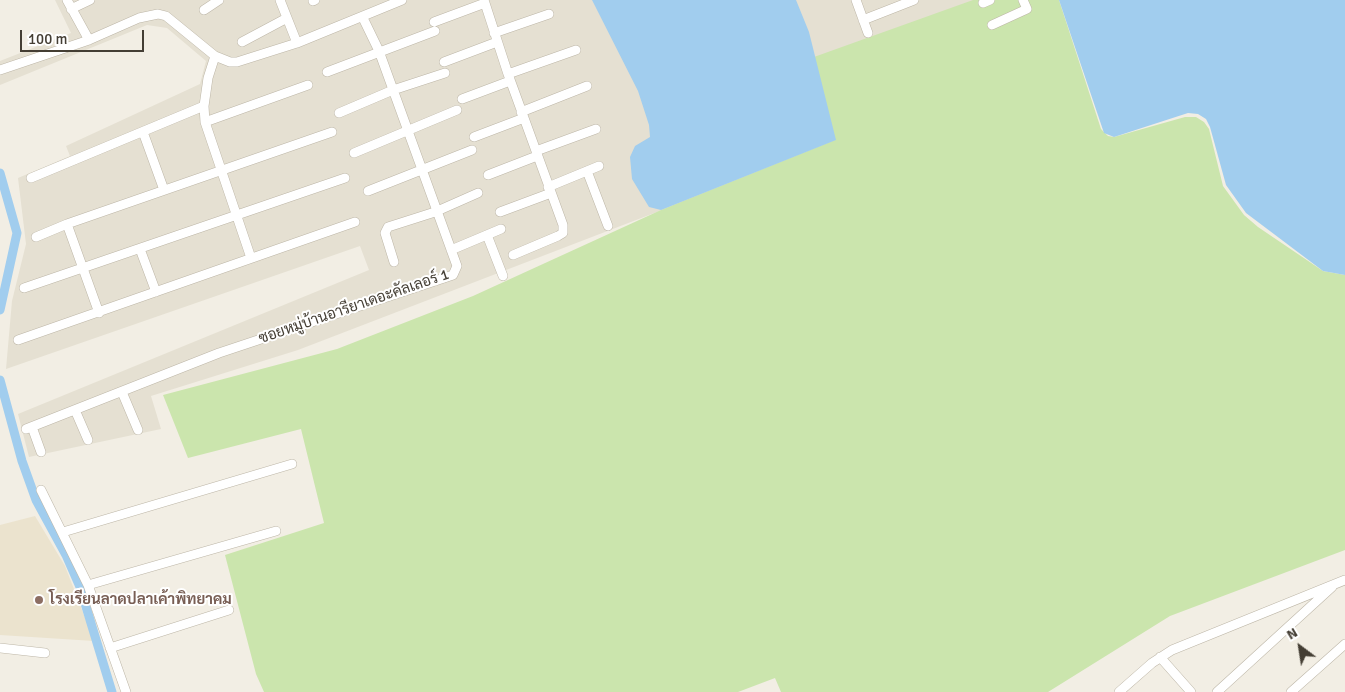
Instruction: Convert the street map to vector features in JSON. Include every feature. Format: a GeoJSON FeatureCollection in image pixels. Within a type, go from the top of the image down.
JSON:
{"type":"FeatureCollection","features":[{"type":"Feature","properties":{"kind":"street"},"geometry":{"type":"LineString","coordinates":[[89,40],[69,4],[90,0]]}},
{"type":"Feature","properties":{"kind":"street"},"geometry":{"type":"LineString","coordinates":[[204,10],[219,0]]}},
{"type":"Feature","properties":{"kind":"street"},"geometry":{"type":"LineString","coordinates":[[280,0],[297,43]]}},
{"type":"Feature","properties":{"kind":"street"},"geometry":{"type":"LineString","coordinates":[[0,70],[89,40],[139,18],[158,14],[166,16],[215,56],[230,62],[238,62],[297,43],[363,18],[402,0]]}},
{"type":"Feature","properties":{"kind":"street"},"geometry":{"type":"LineString","coordinates":[[856,0],[868,33]]}},
{"type":"Feature","properties":{"kind":"street"},"geometry":{"type":"LineString","coordinates":[[863,20],[914,0]]}},
{"type":"Feature","properties":{"kind":"street"},"geometry":{"type":"LineString","coordinates":[[992,26],[1027,9],[1023,0]]}},
{"type":"Feature","properties":{"kind":"street"},"geometry":{"type":"LineString","coordinates":[[327,72],[435,27],[484,2],[522,115],[563,226],[563,233],[513,255]]}},
{"type":"Feature","properties":{"kind":"street"},"geometry":{"type":"LineString","coordinates":[[444,62],[549,14]]}},
{"type":"Feature","properties":{"kind":"street"},"geometry":{"type":"LineString","coordinates":[[242,42],[287,18]]}},
{"type":"Feature","properties":{"kind":"street","name":"ซอยหมู่บ้านอารียาเดอะคัลเลอร์ 1"},"geometry":{"type":"LineString","coordinates":[[41,452],[29,428],[218,353],[453,275],[457,269],[451,250],[435,212],[379,51],[363,18]]}},
{"type":"Feature","properties":{"kind":"street"},"geometry":{"type":"LineString","coordinates":[[462,99],[576,50]]}},
{"type":"Feature","properties":{"kind":"street"},"geometry":{"type":"LineString","coordinates":[[215,56],[204,106],[205,122],[251,258]]}},
{"type":"Feature","properties":{"kind":"street"},"geometry":{"type":"LineString","coordinates":[[339,113],[393,90],[445,73]]}},
{"type":"Feature","properties":{"kind":"street"},"geometry":{"type":"LineString","coordinates":[[205,122],[308,85]]}},
{"type":"Feature","properties":{"kind":"street"},"geometry":{"type":"LineString","coordinates":[[474,137],[587,86]]}},
{"type":"Feature","properties":{"kind":"street"},"geometry":{"type":"LineString","coordinates":[[31,178],[204,106]]}},
{"type":"Feature","properties":{"kind":"street"},"geometry":{"type":"LineString","coordinates":[[354,153],[456,110]]}},
{"type":"Feature","properties":{"kind":"street"},"geometry":{"type":"LineString","coordinates":[[488,175],[596,129]]}},
{"type":"Feature","properties":{"kind":"street"},"geometry":{"type":"LineString","coordinates":[[143,132],[164,190]]}},
{"type":"Feature","properties":{"kind":"street"},"geometry":{"type":"LineString","coordinates":[[36,237],[67,224],[332,132]]}},
{"type":"Feature","properties":{"kind":"street"},"geometry":{"type":"LineString","coordinates":[[368,191],[472,150]]}},
{"type":"Feature","properties":{"kind":"street"},"geometry":{"type":"LineString","coordinates":[[500,212],[599,166]]}},
{"type":"Feature","properties":{"kind":"street"},"geometry":{"type":"LineString","coordinates":[[587,171],[608,226]]}},
{"type":"Feature","properties":{"kind":"street"},"geometry":{"type":"LineString","coordinates":[[24,288],[345,178]]}},
{"type":"Feature","properties":{"kind":"street"},"geometry":{"type":"LineString","coordinates":[[394,262],[385,229],[435,212],[478,193]]}},
{"type":"Feature","properties":{"kind":"street"},"geometry":{"type":"LineString","coordinates":[[18,340],[355,222]]}},
{"type":"Feature","properties":{"kind":"street"},"geometry":{"type":"LineString","coordinates":[[67,224],[99,313]]}},
{"type":"Feature","properties":{"kind":"street"},"geometry":{"type":"LineString","coordinates":[[451,250],[501,230]]}},
{"type":"Feature","properties":{"kind":"street"},"geometry":{"type":"LineString","coordinates":[[487,235],[503,276]]}},
{"type":"Feature","properties":{"kind":"street"},"geometry":{"type":"LineString","coordinates":[[140,248],[156,292]]}},
{"type":"Feature","properties":{"kind":"street"},"geometry":{"type":"LineString","coordinates":[[122,392],[138,430]]}},
{"type":"Feature","properties":{"kind":"street"},"geometry":{"type":"LineString","coordinates":[[75,410],[88,440]]}},
{"type":"Feature","properties":{"kind":"street"},"geometry":{"type":"LineString","coordinates":[[64,532],[292,464]]}},
{"type":"Feature","properties":{"kind":"street"},"geometry":{"type":"LineString","coordinates":[[41,490],[64,532],[88,584],[126,692]]}},
{"type":"Feature","properties":{"kind":"street"},"geometry":{"type":"LineString","coordinates":[[88,584],[276,531]]}},
{"type":"Feature","properties":{"kind":"street"},"geometry":{"type":"LineString","coordinates":[[1119,692],[1160,657],[1345,580]]}},
{"type":"Feature","properties":{"kind":"street"},"geometry":{"type":"LineString","coordinates":[[1217,692],[1336,584]]}},
{"type":"Feature","properties":{"kind":"street"},"geometry":{"type":"LineString","coordinates":[[110,648],[229,610]]}},
{"type":"Feature","properties":{"kind":"street"},"geometry":{"type":"LineString","coordinates":[[1291,692],[1345,644]]}},
{"type":"Feature","properties":{"kind":"street"},"geometry":{"type":"LineString","coordinates":[[0,648],[45,652]]}},
{"type":"Feature","properties":{"kind":"street"},"geometry":{"type":"LineString","coordinates":[[1160,657],[1191,692]]}},
{"type":"Feature","properties":{"kind":"shaded area"},"geometry":{"type":"Polygon","coordinates":[[[55,0],[1058,0],[839,142],[298,350],[151,396],[161,429],[29,457],[18,414],[369,270],[360,246],[6,369],[12,301],[26,244],[18,178],[70,156],[66,146],[200,84],[206,61],[167,28],[147,25],[0,85],[0,61],[71,33],[55,0]]]}},
{"type":"Feature","properties":{"kind":"shaded area","name":"โรงเรียนลาดปลาเค้าพิทยาคม"},"geometry":{"type":"Polygon","coordinates":[[[35,516],[65,566],[94,641],[0,635],[0,525],[35,516]]]}},
{"type":"Feature","properties":{"kind":"green space"},"geometry":{"type":"Polygon","coordinates":[[[973,0],[1059,0],[1101,129],[1108,136],[1114,137],[1185,117],[1196,117],[1204,122],[1209,129],[1223,186],[1244,215],[1258,227],[1323,271],[1345,275],[1345,550],[1170,616],[1048,692],[781,692],[775,678],[738,692],[264,692],[256,674],[225,555],[324,523],[301,429],[188,458],[163,395],[337,349],[473,296],[661,210],[835,140],[814,57],[973,0]]]}},
{"type":"Feature","properties":{"kind":"water"},"geometry":{"type":"Polygon","coordinates":[[[592,0],[796,0],[809,32],[836,140],[661,210],[649,207],[632,179],[630,157],[635,146],[650,137],[649,125],[638,91],[592,0]]]}},
{"type":"Feature","properties":{"kind":"water"},"geometry":{"type":"Polygon","coordinates":[[[1059,0],[1345,0],[1345,275],[1323,271],[1246,213],[1226,185],[1210,127],[1206,119],[1198,114],[1188,113],[1114,137],[1104,133],[1059,0]]]}},
{"type":"Feature","properties":{"kind":"waterway"},"geometry":{"type":"LineString","coordinates":[[0,173],[17,233],[0,310]]}},
{"type":"Feature","properties":{"kind":"waterway"},"geometry":{"type":"LineString","coordinates":[[0,380],[22,461],[36,500],[66,555],[80,587],[112,692]]}},
{"type":"Feature","properties":{"kind":"place","name":"โรงเรียนลาดปลาเค้าพิทยาคม"},"geometry":{"type":"Point","coordinates":[39,600]}}]}
